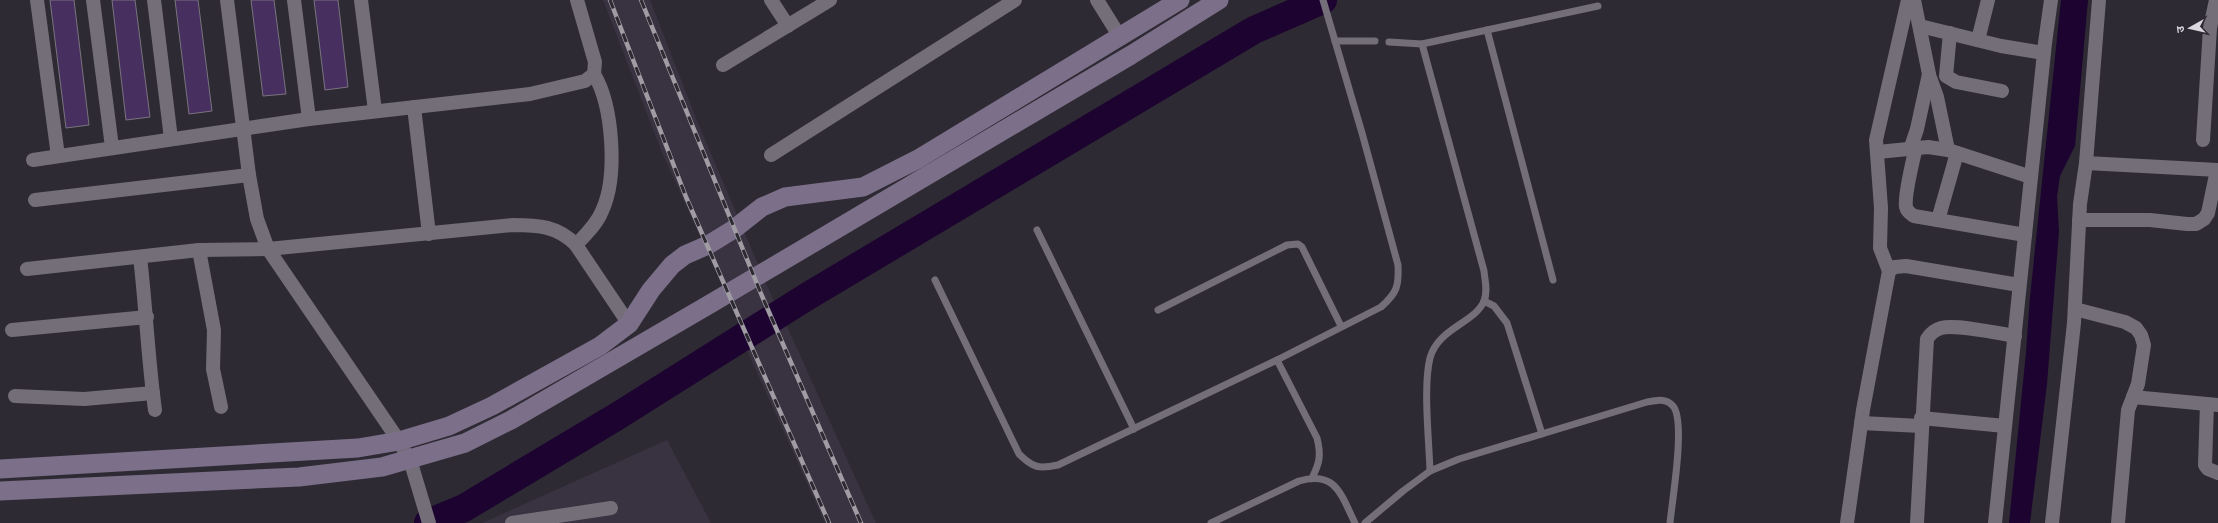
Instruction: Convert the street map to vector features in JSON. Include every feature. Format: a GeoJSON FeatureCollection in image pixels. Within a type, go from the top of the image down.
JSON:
{"type":"FeatureCollection","features":[{"type":"Feature","properties":{"kind":"street"},"geometry":{"type":"LineString","coordinates":[[37,0],[58,156]]}},
{"type":"Feature","properties":{"kind":"street"},"geometry":{"type":"LineString","coordinates":[[92,0],[112,147]]}},
{"type":"Feature","properties":{"kind":"street"},"geometry":{"type":"LineString","coordinates":[[154,0],[172,139]]}},
{"type":"Feature","properties":{"kind":"street"},"geometry":{"type":"LineString","coordinates":[[227,0],[249,175],[257,220],[268,249],[399,442],[411,463],[429,521]]}},
{"type":"Feature","properties":{"kind":"street"},"geometry":{"type":"LineString","coordinates":[[294,0],[309,120]]}},
{"type":"Feature","properties":{"kind":"street"},"geometry":{"type":"LineString","coordinates":[[361,0],[375,111]]}},
{"type":"Feature","properties":{"kind":"street"},"geometry":{"type":"LineString","coordinates":[[576,245],[602,213],[607,199],[610,179],[610,125],[605,97],[594,74],[595,62],[577,0]]}},
{"type":"Feature","properties":{"kind":"street"},"geometry":{"type":"LineString","coordinates":[[771,0],[788,26]]}},
{"type":"Feature","properties":{"kind":"street"},"geometry":{"type":"LineString","coordinates":[[723,65],[830,0]]}},
{"type":"Feature","properties":{"kind":"street"},"geometry":{"type":"LineString","coordinates":[[771,156],[1015,0]]}},
{"type":"Feature","properties":{"kind":"street"},"geometry":{"type":"LineString","coordinates":[[1097,0],[1120,37]]}},
{"type":"Feature","properties":{"kind":"street"},"geometry":{"type":"LineString","coordinates":[[0,470],[358,448],[399,442],[449,426],[492,406],[600,346],[629,324],[651,290],[672,265],[685,255],[708,245],[734,229],[762,207],[784,197],[863,187],[874,183],[924,155],[1180,0]]}},
{"type":"Feature","properties":{"kind":"street"},"geometry":{"type":"LineString","coordinates":[[0,491],[307,476],[382,467],[465,443],[518,416],[710,304],[1131,55],[1219,0]]}},
{"type":"Feature","properties":{"kind":"street"},"geometry":{"type":"LineString","coordinates":[[1847,523],[1875,338],[1889,271],[1880,248],[1881,208],[1878,126],[1892,78],[1908,0]]}},
{"type":"Feature","properties":{"kind":"street"},"geometry":{"type":"LineString","coordinates":[[1914,0],[1929,74],[1952,151],[1938,220]]}},
{"type":"Feature","properties":{"kind":"street"},"geometry":{"type":"LineString","coordinates":[[1978,40],[1988,0]]}},
{"type":"Feature","properties":{"kind":"street"},"geometry":{"type":"LineString","coordinates":[[1995,523],[2019,285],[2051,0]]}},
{"type":"Feature","properties":{"kind":"street"},"geometry":{"type":"LineString","coordinates":[[2052,523],[2075,310],[2080,220],[2099,0]]}},
{"type":"Feature","properties":{"kind":"street"},"geometry":{"type":"LineString","coordinates":[[2203,140],[2212,106],[2213,60],[2210,28],[2216,0]]}},
{"type":"Feature","properties":{"kind":"street"},"geometry":{"type":"LineString","coordinates":[[1920,26],[1950,34],[2044,53]]}},
{"type":"Feature","properties":{"kind":"street"},"geometry":{"type":"LineString","coordinates":[[1950,34],[1946,76],[1956,82],[2002,91]]}},
{"type":"Feature","properties":{"kind":"street"},"geometry":{"type":"LineString","coordinates":[[33,160],[112,147],[375,111],[530,94],[585,81],[594,74]]}},
{"type":"Feature","properties":{"kind":"street"},"geometry":{"type":"LineString","coordinates":[[1929,74],[1913,147],[1906,207],[1909,213],[1914,216],[2025,235]]}},
{"type":"Feature","properties":{"kind":"street"},"geometry":{"type":"LineString","coordinates":[[414,107],[428,234]]}},
{"type":"Feature","properties":{"kind":"street"},"geometry":{"type":"LineString","coordinates":[[1878,152],[1913,147],[1928,147],[1952,151],[2031,177]]}},
{"type":"Feature","properties":{"kind":"street"},"geometry":{"type":"LineString","coordinates":[[2080,220],[2150,220],[2196,224],[2204,219],[2208,213],[2218,170],[2086,163]]}},
{"type":"Feature","properties":{"kind":"street"},"geometry":{"type":"LineString","coordinates":[[35,200],[249,175]]}},
{"type":"Feature","properties":{"kind":"street"},"geometry":{"type":"LineString","coordinates":[[27,269],[199,250],[268,249],[513,225],[537,226],[552,228],[568,237],[576,245],[629,324]]}},
{"type":"Feature","properties":{"kind":"street"},"geometry":{"type":"LineString","coordinates":[[199,250],[214,330],[213,369],[221,407]]}},
{"type":"Feature","properties":{"kind":"street"},"geometry":{"type":"LineString","coordinates":[[140,256],[146,317],[148,361],[155,410]]}},
{"type":"Feature","properties":{"kind":"street"},"geometry":{"type":"LineString","coordinates":[[1889,271],[1895,267],[1906,266],[2019,285]]}},
{"type":"Feature","properties":{"kind":"street"},"geometry":{"type":"LineString","coordinates":[[2075,310],[2125,322],[2136,328],[2141,335],[2144,345],[2141,368],[2128,410],[2118,523]]}},
{"type":"Feature","properties":{"kind":"street"},"geometry":{"type":"LineString","coordinates":[[12,330],[146,317]]}},
{"type":"Feature","properties":{"kind":"street"},"geometry":{"type":"LineString","coordinates":[[1917,523],[1924,357],[1927,339],[1931,333],[1941,328],[1955,327],[2015,336]]}},
{"type":"Feature","properties":{"kind":"street"},"geometry":{"type":"LineString","coordinates":[[15,396],[84,399],[153,393]]}},
{"type":"Feature","properties":{"kind":"street"},"geometry":{"type":"LineString","coordinates":[[2133,397],[2212,405],[2205,465],[2208,469],[2218,473]]}},
{"type":"Feature","properties":{"kind":"street"},"geometry":{"type":"LineString","coordinates":[[1861,423],[1921,422],[2005,426]]}},
{"type":"Feature","properties":{"kind":"street"},"geometry":{"type":"LineString","coordinates":[[512,523],[611,508]]}},
{"type":"Feature","properties":{"kind":"lane"},"geometry":{"type":"LineString","coordinates":[[935,280],[1019,454],[1030,464],[1044,468],[1058,465],[1277,360],[1381,306],[1392,297],[1399,284],[1398,265],[1362,132],[1323,0]]}},
{"type":"Feature","properties":{"kind":"lane"},"geometry":{"type":"LineString","coordinates":[[1389,42],[1422,44],[1598,6]]}},
{"type":"Feature","properties":{"kind":"lane"},"geometry":{"type":"LineString","coordinates":[[1487,30],[1554,280]]}},
{"type":"Feature","properties":{"kind":"lane"},"geometry":{"type":"LineString","coordinates":[[1335,41],[1375,40]]}},
{"type":"Feature","properties":{"kind":"lane"},"geometry":{"type":"LineString","coordinates":[[1422,44],[1484,271],[1487,289],[1484,301],[1478,310],[1438,342],[1430,357],[1427,382],[1430,471]]}},
{"type":"Feature","properties":{"kind":"lane"},"geometry":{"type":"LineString","coordinates":[[1037,230],[1134,428]]}},
{"type":"Feature","properties":{"kind":"lane"},"geometry":{"type":"LineString","coordinates":[[1158,310],[1287,245],[1298,244],[1302,247],[1341,326]]}},
{"type":"Feature","properties":{"kind":"lane"},"geometry":{"type":"LineString","coordinates":[[1484,301],[1494,306],[1507,323],[1542,434]]}},
{"type":"Feature","properties":{"kind":"lane"},"geometry":{"type":"LineString","coordinates":[[1277,360],[1317,438],[1320,451],[1320,463],[1313,476]]}},
{"type":"Feature","properties":{"kind":"lane"},"geometry":{"type":"LineString","coordinates":[[1365,523],[1402,491],[1430,471],[1459,459],[1647,402],[1667,401],[1674,407],[1678,420],[1678,443],[1670,523]]}},
{"type":"Feature","properties":{"kind":"lane"},"geometry":{"type":"LineString","coordinates":[[1212,523],[1299,480],[1313,476],[1325,478],[1336,486],[1355,523]]}},
{"type":"Feature","properties":{"kind":"shaded area"},"geometry":{"type":"Polygon","coordinates":[[[603,0],[650,0],[698,123],[775,304],[739,323],[661,150],[603,0]]]}},
{"type":"Feature","properties":{"kind":"shaded area"},"geometry":{"type":"Polygon","coordinates":[[[2061,0],[2088,0],[2075,146],[2060,176],[2057,197],[2059,231],[2047,384],[2030,523],[2009,523],[2030,297],[2061,0]]]}},
{"type":"Feature","properties":{"kind":"shaded area"},"geometry":{"type":"Polygon","coordinates":[[[785,322],[876,523],[825,523],[746,348],[785,322]]]}},
{"type":"Feature","properties":{"kind":"shaded area"},"geometry":{"type":"Polygon","coordinates":[[[667,440],[711,523],[482,523],[667,440]]]}},
{"type":"Feature","properties":{"kind":"building"},"geometry":{"type":"Polygon","coordinates":[[[50,0],[74,0],[89,125],[66,128],[50,0]]]}},
{"type":"Feature","properties":{"kind":"building"},"geometry":{"type":"Polygon","coordinates":[[[112,0],[135,0],[150,117],[126,120],[112,0]]]}},
{"type":"Feature","properties":{"kind":"building"},"geometry":{"type":"Polygon","coordinates":[[[175,0],[198,0],[212,111],[189,114],[175,0]]]}},
{"type":"Feature","properties":{"kind":"building"},"geometry":{"type":"Polygon","coordinates":[[[251,0],[274,0],[286,94],[263,96],[251,0]]]}},
{"type":"Feature","properties":{"kind":"building"},"geometry":{"type":"Polygon","coordinates":[[[314,0],[338,0],[348,87],[325,90],[314,0]]]}},
{"type":"Feature","properties":{"kind":"waterway"},"geometry":{"type":"LineString","coordinates":[[428,523],[464,508],[616,417],[808,296],[1254,30],[1323,0]]}},
{"type":"Feature","properties":{"kind":"railway"},"geometry":{"type":"LineString","coordinates":[[610,0],[686,197],[829,523]]}},
{"type":"Feature","properties":{"kind":"railway"},"geometry":{"type":"LineString","coordinates":[[641,0],[762,296],[861,523]]}}]}
